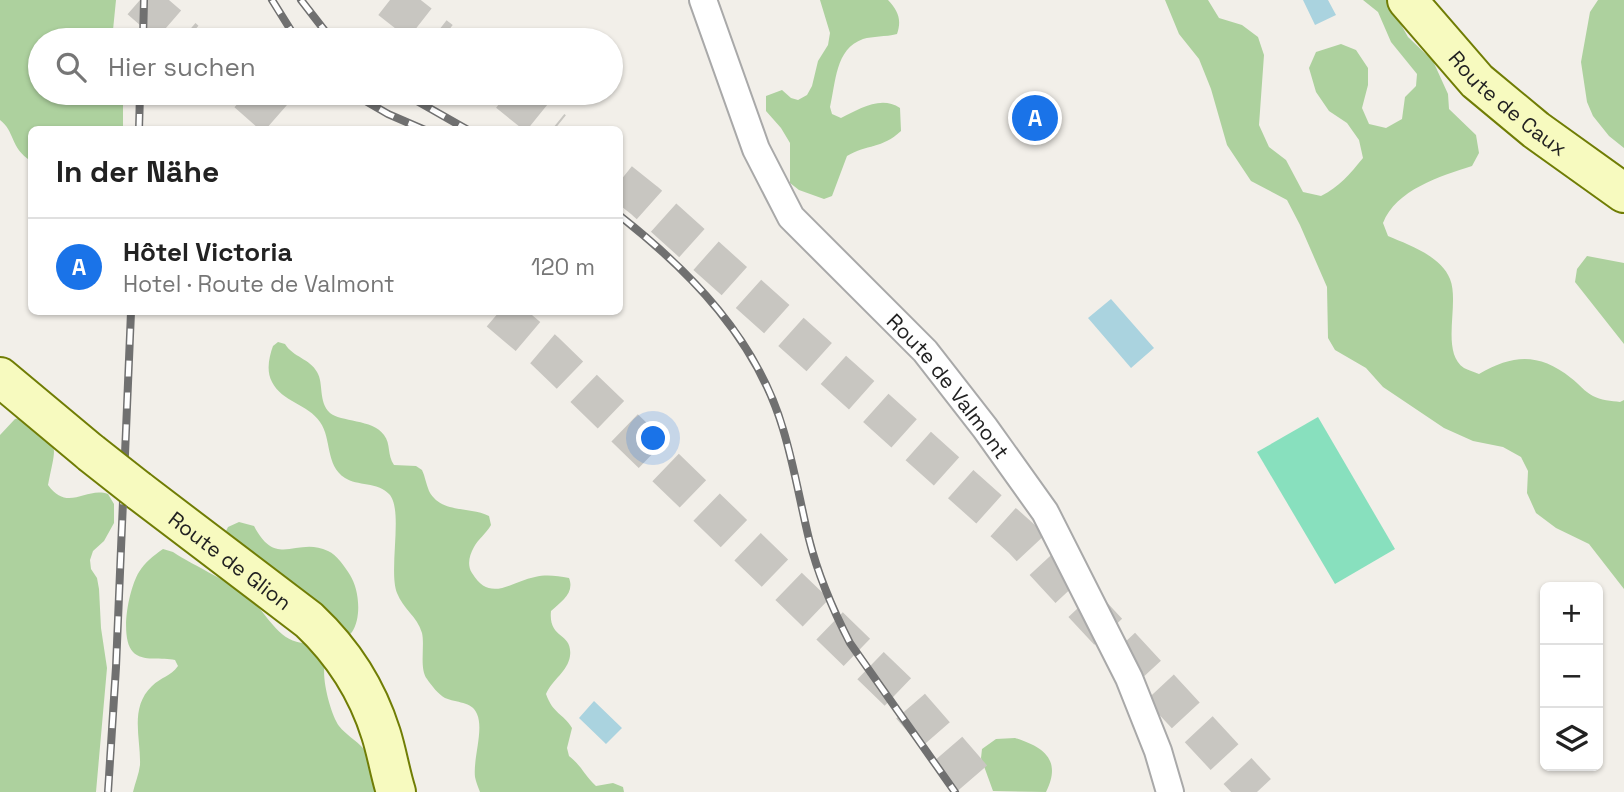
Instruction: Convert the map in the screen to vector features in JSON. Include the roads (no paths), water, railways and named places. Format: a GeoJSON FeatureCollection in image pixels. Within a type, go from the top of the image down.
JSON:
{"type":"FeatureCollection","features":[{"type":"Feature","properties":{"kind":"street","name":"Route de Valmont"},"geometry":{"type":"LineString","coordinates":[[704,0],[756,149],[791,217],[925,351],[1045,512],[1129,678],[1158,751],[1170,792]]}},
{"type":"Feature","properties":{"kind":"street","name":"Route de Caux"},"geometry":{"type":"LineString","coordinates":[[1407,0],[1477,81],[1536,130],[1624,193]]}},
{"type":"Feature","properties":{"kind":"street","name":"Route de Glion"},"geometry":{"type":"LineString","coordinates":[[0,377],[91,453],[324,634],[348,664],[371,706],[396,792]]}},
{"type":"Feature","properties":{"kind":"water"},"geometry":{"type":"Polygon","coordinates":[[[1303,0],[1328,0],[1336,15],[1315,25],[1303,0]]]}},
{"type":"Feature","properties":{"kind":"water"},"geometry":{"type":"Polygon","coordinates":[[[1111,299],[1154,348],[1131,368],[1088,318],[1111,299]]]}},
{"type":"Feature","properties":{"kind":"water"},"geometry":{"type":"Polygon","coordinates":[[[594,701],[622,728],[606,744],[579,718],[594,701]]]}},
{"type":"Feature","properties":{"kind":"tunnel"},"geometry":{"type":"LineString","coordinates":[[140,0],[172,28]]}},
{"type":"Feature","properties":{"kind":"tunnel"},"geometry":{"type":"LineString","coordinates":[[390,0],[426,28]]}},
{"type":"Feature","properties":{"kind":"tunnel"},"geometry":{"type":"LineString","coordinates":[[261,105],[284,126]]}},
{"type":"Feature","properties":{"kind":"tunnel"},"geometry":{"type":"LineString","coordinates":[[523,105],[549,126]]}},
{"type":"Feature","properties":{"kind":"tunnel"},"geometry":{"type":"LineString","coordinates":[[623,183],[1022,539],[1257,792]]}},
{"type":"Feature","properties":{"kind":"tunnel"},"geometry":{"type":"LineString","coordinates":[[503,315],[545,351],[901,695],[985,792]]}},
{"type":"Feature","properties":{"kind":"railway"},"geometry":{"type":"LineString","coordinates":[[143,28],[144,0]]}},
{"type":"Feature","properties":{"kind":"railway"},"geometry":{"type":"LineString","coordinates":[[272,0],[290,28]]}},
{"type":"Feature","properties":{"kind":"railway"},"geometry":{"type":"LineString","coordinates":[[301,0],[323,28]]}},
{"type":"Feature","properties":{"kind":"railway"},"geometry":{"type":"LineString","coordinates":[[139,126],[140,105]]}},
{"type":"Feature","properties":{"kind":"railway"},"geometry":{"type":"LineString","coordinates":[[373,105],[416,126]]}},
{"type":"Feature","properties":{"kind":"railway"},"geometry":{"type":"LineString","coordinates":[[424,105],[461,126]]}},
{"type":"Feature","properties":{"kind":"railway"},"geometry":{"type":"LineString","coordinates":[[623,219],[672,260],[696,285],[739,337],[757,366],[783,429],[813,552],[838,618],[850,643],[955,792]]}},
{"type":"Feature","properties":{"kind":"railway"},"geometry":{"type":"LineString","coordinates":[[108,792],[131,315]]}},
{"type":"Feature","properties":{"kind":"place","name":"Hôtel Victoria"},"geometry":{"type":"Point","coordinates":[1035,118]}}]}
